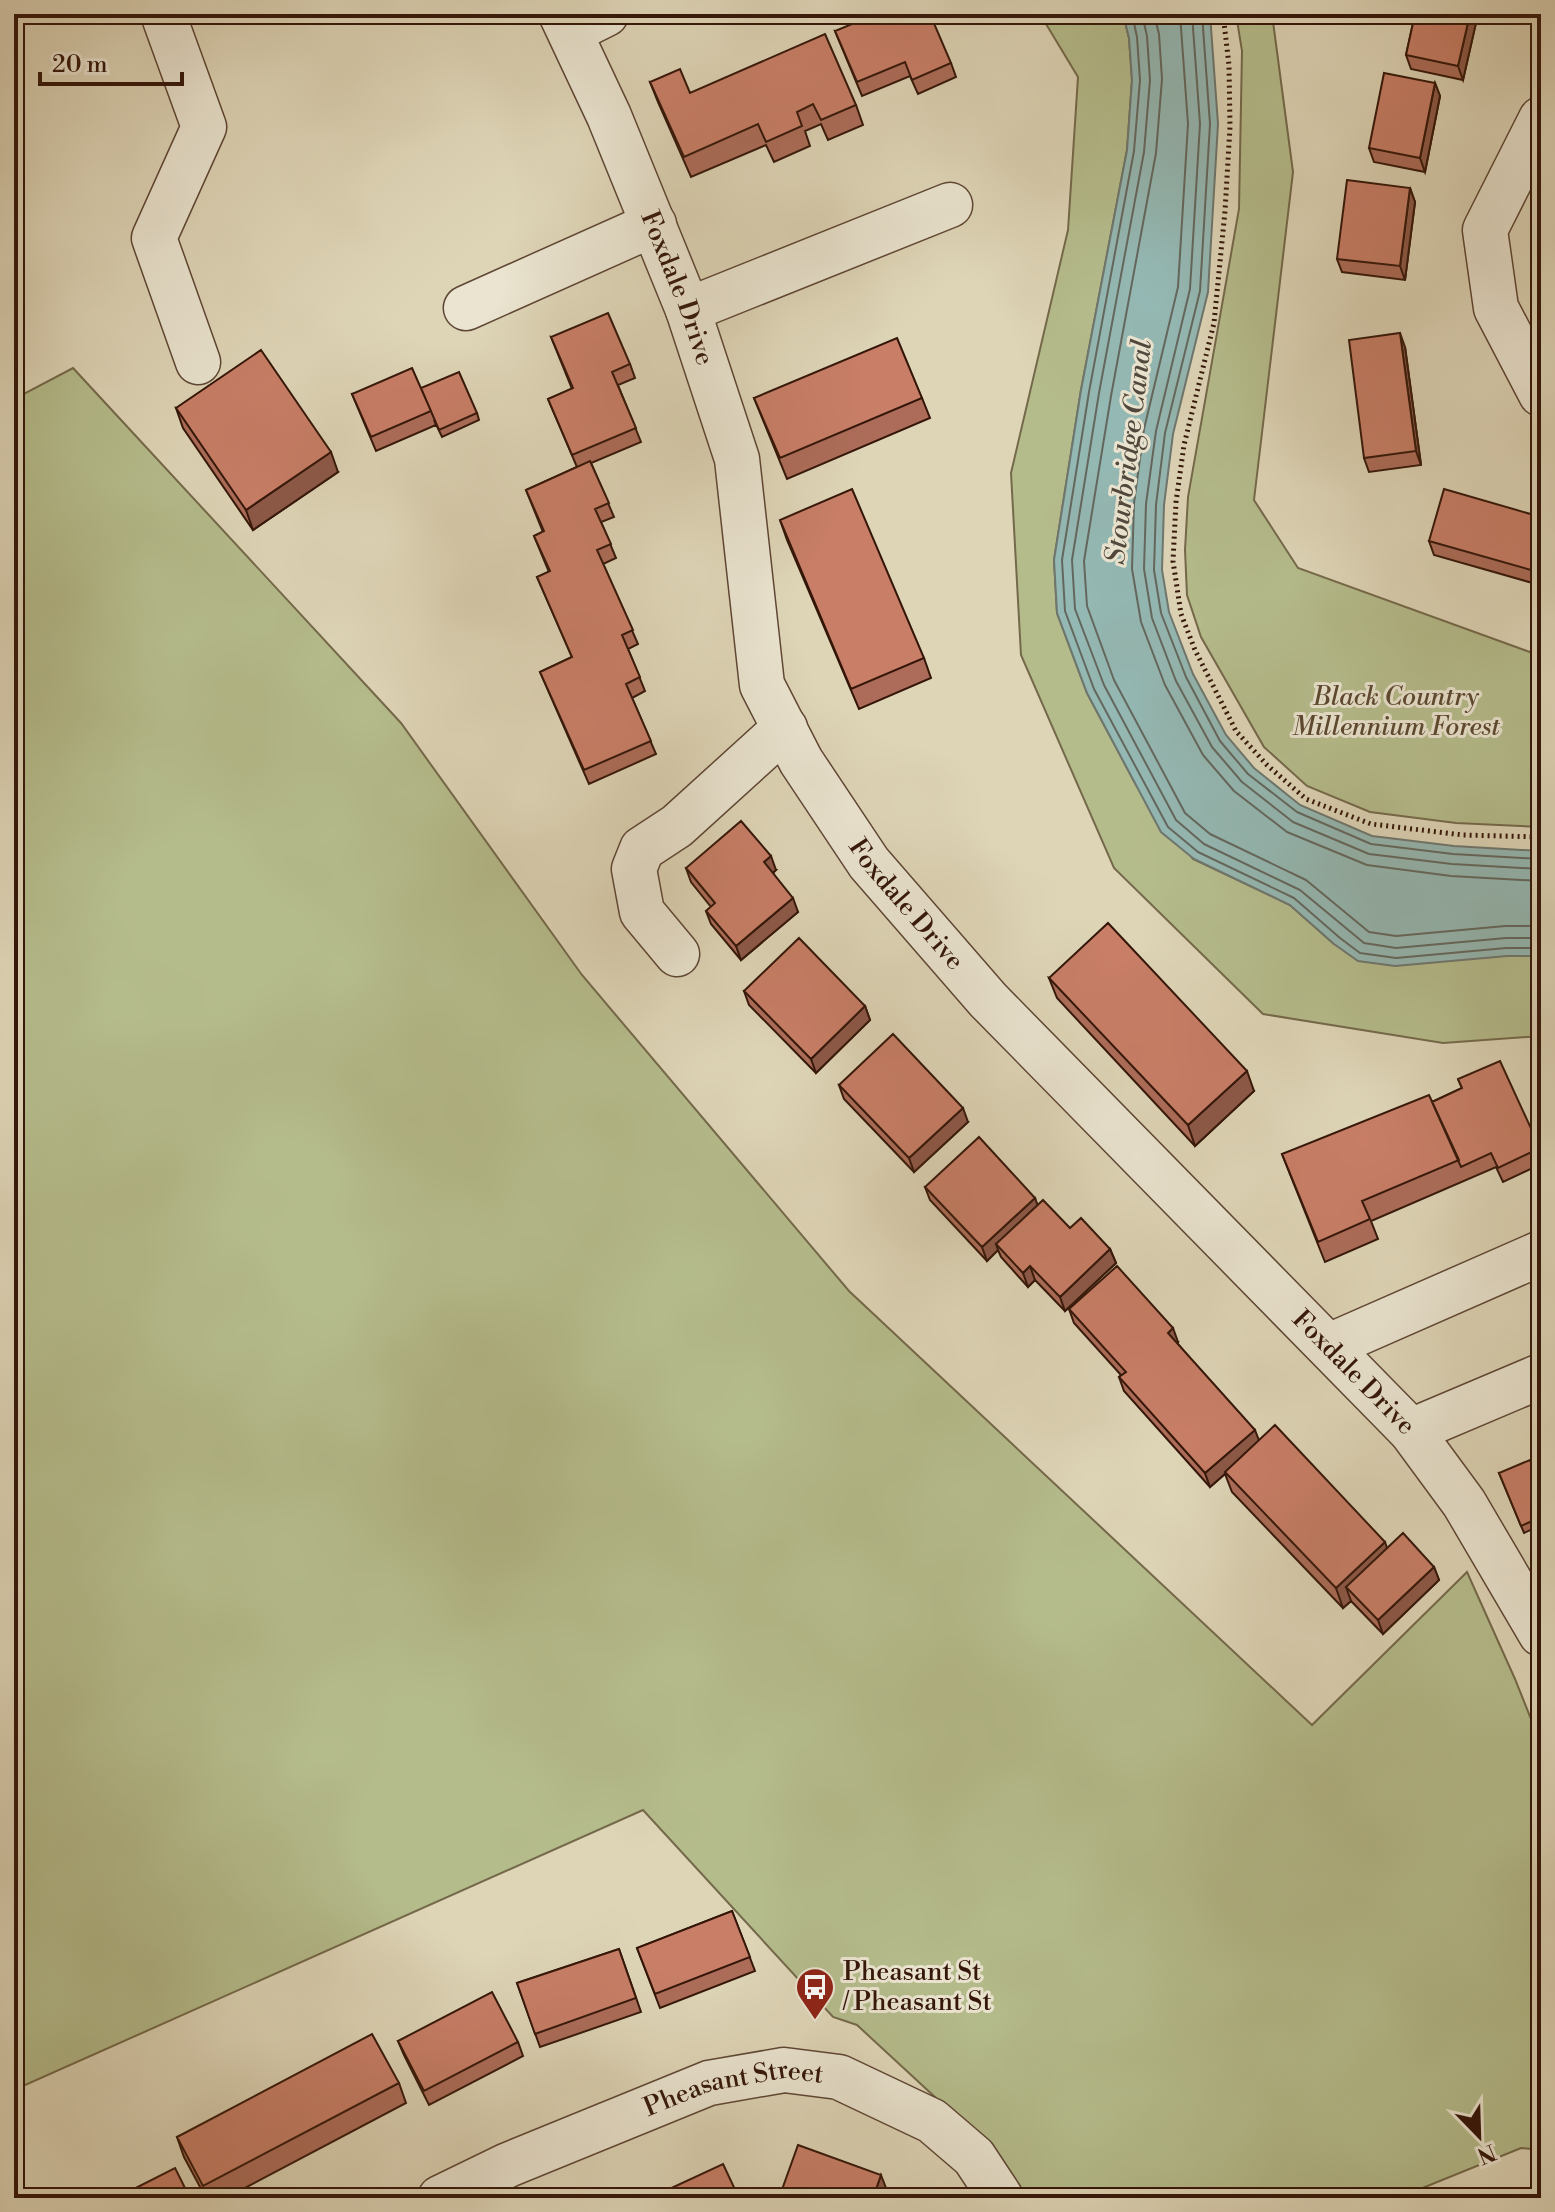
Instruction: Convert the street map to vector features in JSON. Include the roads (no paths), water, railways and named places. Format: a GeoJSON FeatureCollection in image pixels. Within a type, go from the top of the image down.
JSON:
{"type":"FeatureCollection","features":[{"type":"Feature","properties":{"kind":"street"},"geometry":{"type":"LineString","coordinates":[[163,14],[204,127],[154,238],[198,362]]}},
{"type":"Feature","properties":{"kind":"street","name":"Foxdale Drive"},"geometry":{"type":"LineString","coordinates":[[579,20],[609,116],[688,310],[737,459],[762,685],[801,761],[869,863],[988,1000],[1411,1431],[1464,1503],[1541,1634]]}},
{"type":"Feature","properties":{"kind":"street"},"geometry":{"type":"LineString","coordinates":[[1541,119],[1485,230],[1496,308],[1541,394]]}},
{"type":"Feature","properties":{"kind":"street"},"geometry":{"type":"LineString","coordinates":[[688,310],[950,205]]}},
{"type":"Feature","properties":{"kind":"street"},"geometry":{"type":"LineString","coordinates":[[466,308],[654,224]]}},
{"type":"Feature","properties":{"kind":"street"},"geometry":{"type":"LineString","coordinates":[[677,954],[642,912],[634,869],[642,849],[677,826],[785,728]]}},
{"type":"Feature","properties":{"kind":"street"},"geometry":{"type":"LineString","coordinates":[[1329,1346],[1541,1253]]}},
{"type":"Feature","properties":{"kind":"street"},"geometry":{"type":"LineString","coordinates":[[1411,1431],[1541,1376]]}},
{"type":"Feature","properties":{"kind":"street","name":"Pheasant Street"},"geometry":{"type":"LineString","coordinates":[[440,2198],[508,2165],[709,2083],[784,2070],[839,2077],[932,2121],[974,2157],[1001,2198]]}},
{"type":"Feature","properties":{"kind":"water","name":"Stourbridge Canal"},"geometry":{"type":"Polygon","coordinates":[[[1123,14],[1210,14],[1218,124],[1208,292],[1173,434],[1164,505],[1162,570],[1169,612],[1193,674],[1226,735],[1254,768],[1300,805],[1372,836],[1454,846],[1541,851],[1541,956],[1395,966],[1358,961],[1290,905],[1194,859],[1161,832],[1087,693],[1057,613],[1054,560],[1081,390],[1127,150],[1132,80],[1129,38],[1123,14]]]}},
{"type":"Feature","properties":{"kind":"place","name":"Pheasant St / Pheasant St"},"geometry":{"type":"Point","coordinates":[815,2021]}},
{"type":"Feature","properties":{"kind":"park label","name":"Black Country Millennium Forest"},"geometry":{"type":"Point","coordinates":[1396,712]}}]}
